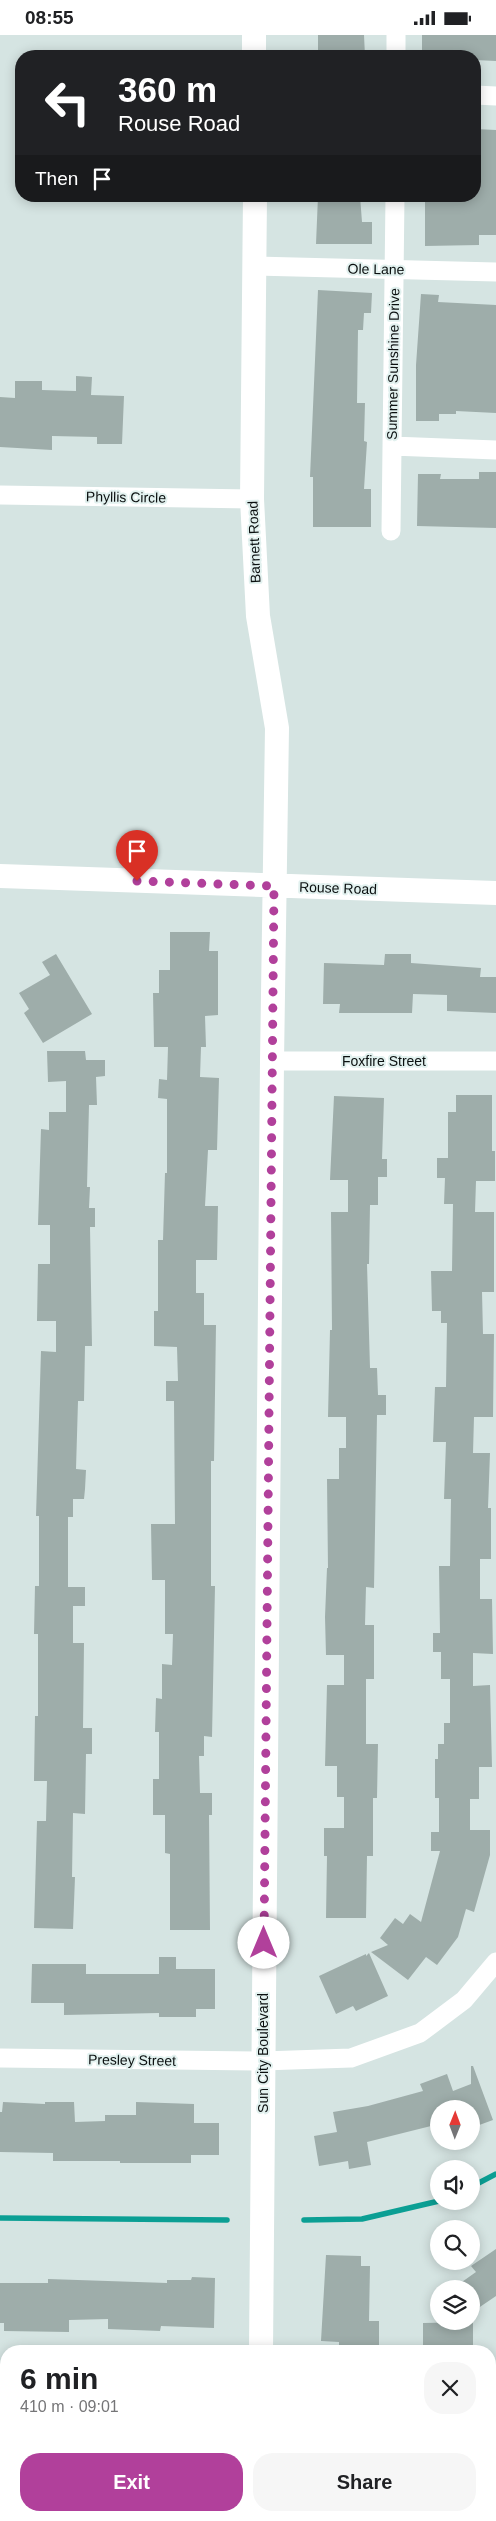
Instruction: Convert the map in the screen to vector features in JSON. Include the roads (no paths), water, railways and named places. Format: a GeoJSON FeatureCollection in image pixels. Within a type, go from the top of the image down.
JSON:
{"type":"FeatureCollection","features":[{"type":"Feature","properties":{"kind":"street"},"geometry":{"type":"LineString","coordinates":[[254,35],[254,50]]}},
{"type":"Feature","properties":{"kind":"street"},"geometry":{"type":"LineString","coordinates":[[396,35],[396,50]]}},
{"type":"Feature","properties":{"kind":"street"},"geometry":{"type":"LineString","coordinates":[[481,95],[496,96]]}},
{"type":"Feature","properties":{"kind":"street","name":"Barnett Road"},"geometry":{"type":"LineString","coordinates":[[255,202],[252,499],[258,616],[277,728],[274,886]]}},
{"type":"Feature","properties":{"kind":"street","name":"Summer Sunshine Drive"},"geometry":{"type":"LineString","coordinates":[[391,531],[395,202]]}},
{"type":"Feature","properties":{"kind":"street","name":"Ole Lane"},"geometry":{"type":"LineString","coordinates":[[255,266],[496,272]]}},
{"type":"Feature","properties":{"kind":"street"},"geometry":{"type":"LineString","coordinates":[[392,446],[496,450]]}},
{"type":"Feature","properties":{"kind":"street","name":"Phyllis Circle"},"geometry":{"type":"LineString","coordinates":[[0,495],[252,499]]}},
{"type":"Feature","properties":{"kind":"street","name":"Rouse Road"},"geometry":{"type":"LineString","coordinates":[[0,876],[496,893]]}},
{"type":"Feature","properties":{"kind":"street","name":"Sun City Boulevard"},"geometry":{"type":"LineString","coordinates":[[261,2345],[274,886]]}},
{"type":"Feature","properties":{"kind":"street","name":"Foxfire Street"},"geometry":{"type":"LineString","coordinates":[[272,1061],[496,1061]]}},
{"type":"Feature","properties":{"kind":"street","name":"Presley Street"},"geometry":{"type":"LineString","coordinates":[[0,2058],[263,2061],[351,2058],[420,2033],[464,1999],[496,1962]]}},
{"type":"Feature","properties":{"kind":"waterway"},"geometry":{"type":"LineString","coordinates":[[480,2182],[496,2174]]}},
{"type":"Feature","properties":{"kind":"waterway"},"geometry":{"type":"LineString","coordinates":[[304,2220],[362,2219],[430,2203]]}},
{"type":"Feature","properties":{"kind":"waterway"},"geometry":{"type":"LineString","coordinates":[[0,2218],[227,2220]]}}]}
